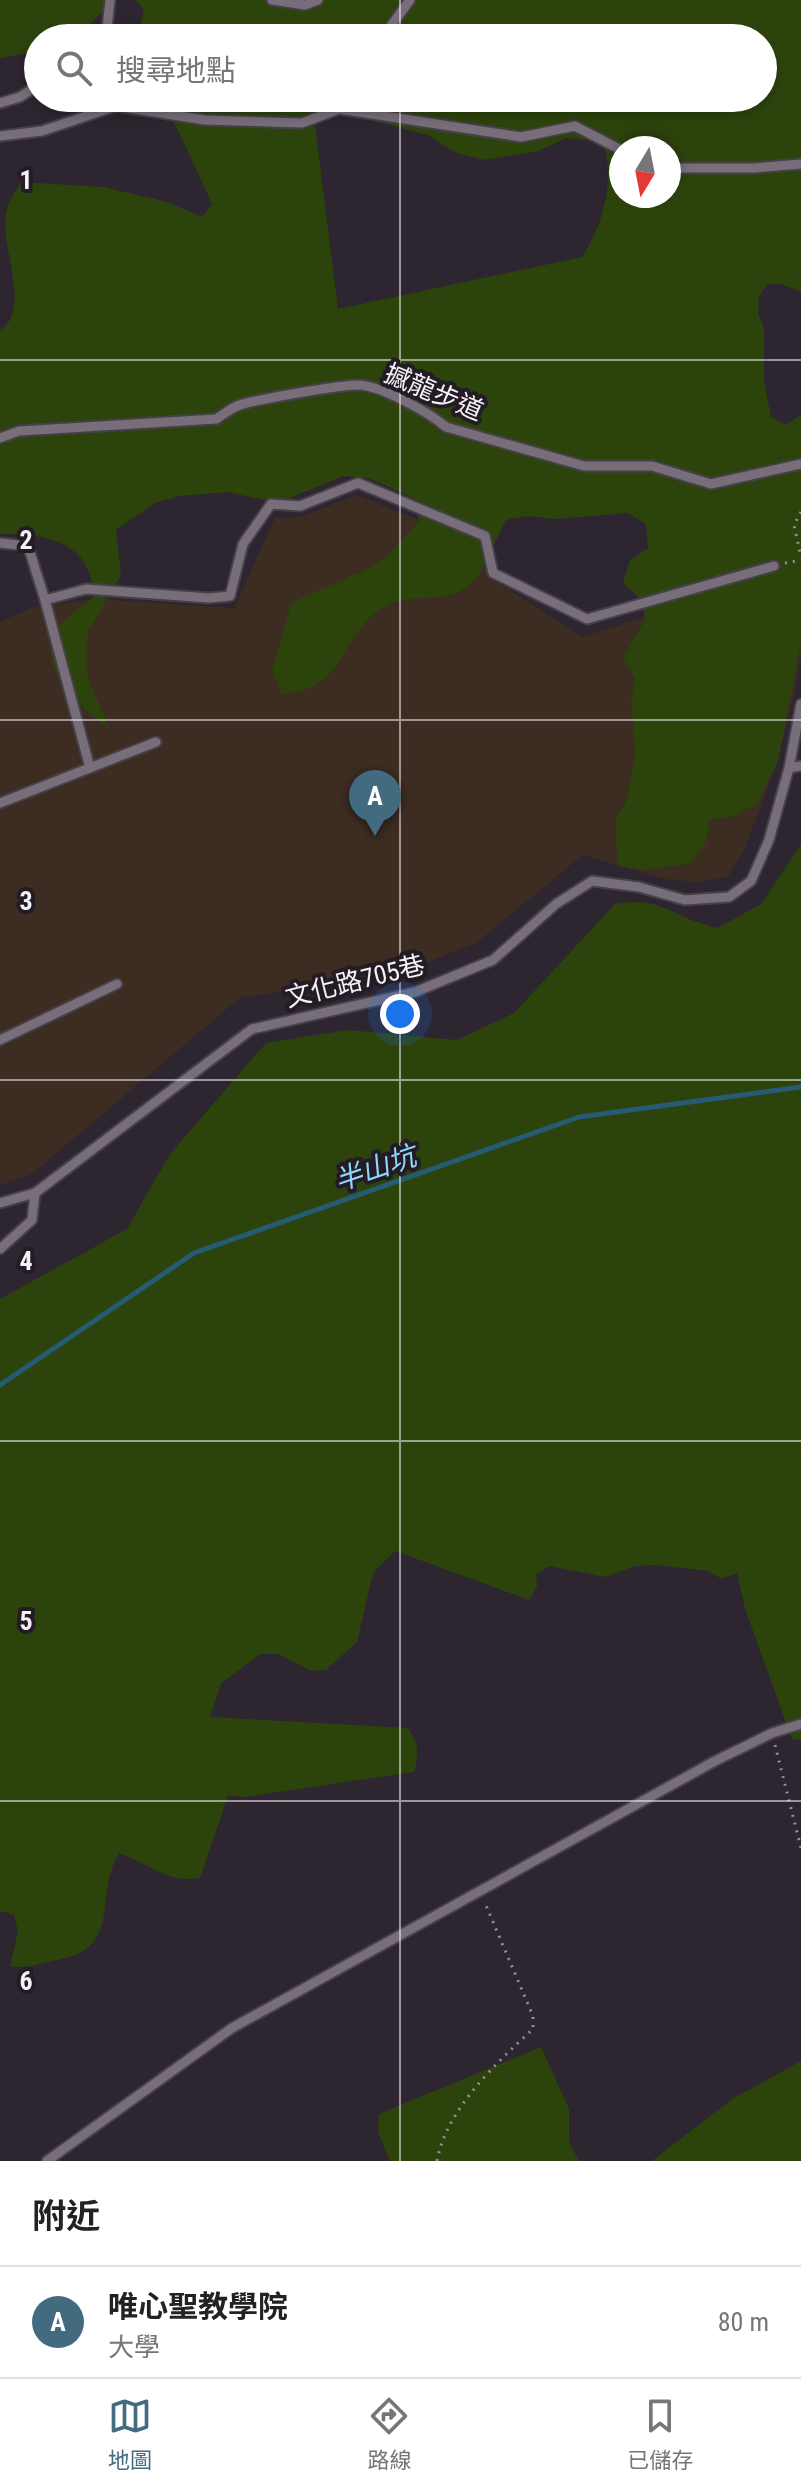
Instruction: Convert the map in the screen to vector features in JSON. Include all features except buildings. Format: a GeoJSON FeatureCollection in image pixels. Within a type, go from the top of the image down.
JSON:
{"type":"FeatureCollection","features":[{"type":"Feature","properties":{"kind":"lane"},"geometry":{"type":"LineString","coordinates":[[107,24],[110,0]]}},
{"type":"Feature","properties":{"kind":"lane"},"geometry":{"type":"LineString","coordinates":[[272,0],[305,5],[318,0]]}},
{"type":"Feature","properties":{"kind":"lane"},"geometry":{"type":"LineString","coordinates":[[392,24],[410,0]]}},
{"type":"Feature","properties":{"kind":"lane"},"geometry":{"type":"LineString","coordinates":[[0,103],[24,94]]}},
{"type":"Feature","properties":{"kind":"lane"},"geometry":{"type":"LineString","coordinates":[[0,136],[42,131],[98,112]]}},
{"type":"Feature","properties":{"kind":"lane"},"geometry":{"type":"LineString","coordinates":[[154,112],[205,120],[302,123],[331,112]]}},
{"type":"Feature","properties":{"kind":"lane"},"geometry":{"type":"LineString","coordinates":[[358,112],[521,137],[575,126],[609,144]]}},
{"type":"Feature","properties":{"kind":"lane"},"geometry":{"type":"LineString","coordinates":[[681,168],[801,164]]}},
{"type":"Feature","properties":{"kind":"lane","name":"撼龍步道"},"geometry":{"type":"LineString","coordinates":[[0,438],[19,431],[216,419],[237,406],[360,385],[381,390],[407,406],[430,413],[446,427],[584,466],[652,466],[711,484],[801,464]]}},
{"type":"Feature","properties":{"kind":"lane"},"geometry":{"type":"LineString","coordinates":[[45,600],[86,589],[209,598],[230,596],[243,544],[271,504],[300,506],[358,483],[485,536],[493,573],[587,619],[774,566]]}},
{"type":"Feature","properties":{"kind":"lane"},"geometry":{"type":"LineString","coordinates":[[0,543],[28,546],[90,768]]}},
{"type":"Feature","properties":{"kind":"lane"},"geometry":{"type":"LineString","coordinates":[[801,704],[789,768],[801,766]]}},
{"type":"Feature","properties":{"kind":"lane"},"geometry":{"type":"LineString","coordinates":[[0,803],[156,742]]}},
{"type":"Feature","properties":{"kind":"lane","name":"文化路705巷"},"geometry":{"type":"LineString","coordinates":[[0,1203],[35,1193],[252,1029],[415,992],[493,960],[556,904],[592,881],[639,887],[685,900],[729,897],[751,881],[769,840],[789,768]]}},
{"type":"Feature","properties":{"kind":"lane"},"geometry":{"type":"LineString","coordinates":[[0,1040],[117,984]]}},
{"type":"Feature","properties":{"kind":"lane"},"geometry":{"type":"LineString","coordinates":[[0,1249],[32,1220],[35,1193]]}},
{"type":"Feature","properties":{"kind":"lane"},"geometry":{"type":"LineString","coordinates":[[47,2161],[232,2028],[715,1761],[772,1733],[801,1724]]}},
{"type":"Feature","properties":{"kind":"path"},"geometry":{"type":"LineString","coordinates":[[774,566],[801,558],[794,525],[801,512]]}},
{"type":"Feature","properties":{"kind":"path"},"geometry":{"type":"LineString","coordinates":[[772,1733],[801,1848]]}},
{"type":"Feature","properties":{"kind":"path"},"geometry":{"type":"LineString","coordinates":[[437,2161],[441,2140],[467,2102],[504,2056],[533,2029],[533,2016],[481,1892]]}},
{"type":"Feature","properties":{"kind":"shaded area"},"geometry":{"type":"Polygon","coordinates":[[[356,495],[477,543],[494,580],[582,637],[766,578],[801,573],[801,657],[794,694],[778,761],[745,848],[728,877],[695,882],[664,879],[583,855],[476,943],[385,979],[241,997],[32,1174],[0,1185],[0,622],[34,607],[97,599],[234,608],[275,518],[301,517],[356,495]]]}},
{"type":"Feature","properties":{"kind":"green space"},"geometry":{"type":"Polygon","coordinates":[[[0,0],[116,0],[90,24],[24,24],[24,54],[0,58],[0,0]]]}},
{"type":"Feature","properties":{"kind":"green space"},"geometry":{"type":"Polygon","coordinates":[[[136,0],[801,0],[801,292],[781,284],[767,284],[759,297],[758,313],[764,329],[764,381],[771,417],[786,425],[801,415],[801,643],[778,761],[757,804],[734,816],[710,820],[706,842],[692,863],[643,870],[618,866],[615,821],[626,802],[635,754],[631,701],[635,679],[623,658],[645,620],[641,599],[623,583],[630,560],[648,548],[646,524],[628,513],[556,519],[527,516],[506,520],[470,585],[450,595],[405,600],[383,608],[368,619],[330,673],[318,684],[302,691],[281,694],[272,669],[292,602],[372,567],[389,554],[419,521],[415,499],[369,478],[343,476],[278,503],[227,492],[180,496],[155,503],[116,530],[121,575],[88,632],[86,657],[89,681],[110,729],[76,700],[57,674],[51,645],[59,626],[94,596],[85,563],[64,544],[50,539],[0,534],[0,330],[9,322],[15,296],[5,216],[21,182],[103,187],[168,202],[202,217],[212,204],[167,112],[323,112],[315,125],[338,309],[582,257],[601,216],[608,171],[603,141],[566,138],[538,151],[484,160],[456,153],[428,135],[340,112],[777,112],[777,24],[140,24],[144,10],[136,0]]]}},
{"type":"Feature","properties":{"kind":"green space"},"geometry":{"type":"Polygon","coordinates":[[[801,844],[801,1740],[792,1739],[745,1609],[737,1573],[722,1579],[708,1571],[656,1565],[635,1566],[605,1577],[550,1566],[536,1574],[537,1587],[529,1600],[395,1551],[373,1573],[357,1642],[326,1670],[311,1671],[279,1654],[260,1654],[221,1684],[210,1717],[408,1728],[417,1749],[414,1772],[244,1797],[228,1796],[200,1878],[168,1875],[119,1853],[111,1870],[99,1934],[90,1946],[75,1955],[52,1961],[27,1967],[10,1966],[18,1931],[14,1915],[0,1911],[0,1299],[127,1229],[170,1154],[266,1043],[348,1030],[457,1040],[514,1013],[615,904],[645,903],[718,928],[761,904],[801,844]]]}},
{"type":"Feature","properties":{"kind":"green space"},"geometry":{"type":"Polygon","coordinates":[[[541,2047],[569,2109],[569,2142],[579,2161],[390,2161],[378,2132],[379,2114],[541,2047]]]}},
{"type":"Feature","properties":{"kind":"green space"},"geometry":{"type":"Polygon","coordinates":[[[801,2061],[801,2161],[652,2161],[732,2099],[801,2061]]]}},
{"type":"Feature","properties":{"kind":"waterway","name":"半山坑"},"geometry":{"type":"LineString","coordinates":[[0,1385],[194,1253],[579,1117],[801,1087]]}},
{"type":"Feature","properties":{"kind":"place","name":"唯心聖教學院"},"geometry":{"type":"Point","coordinates":[375,836]}}]}
